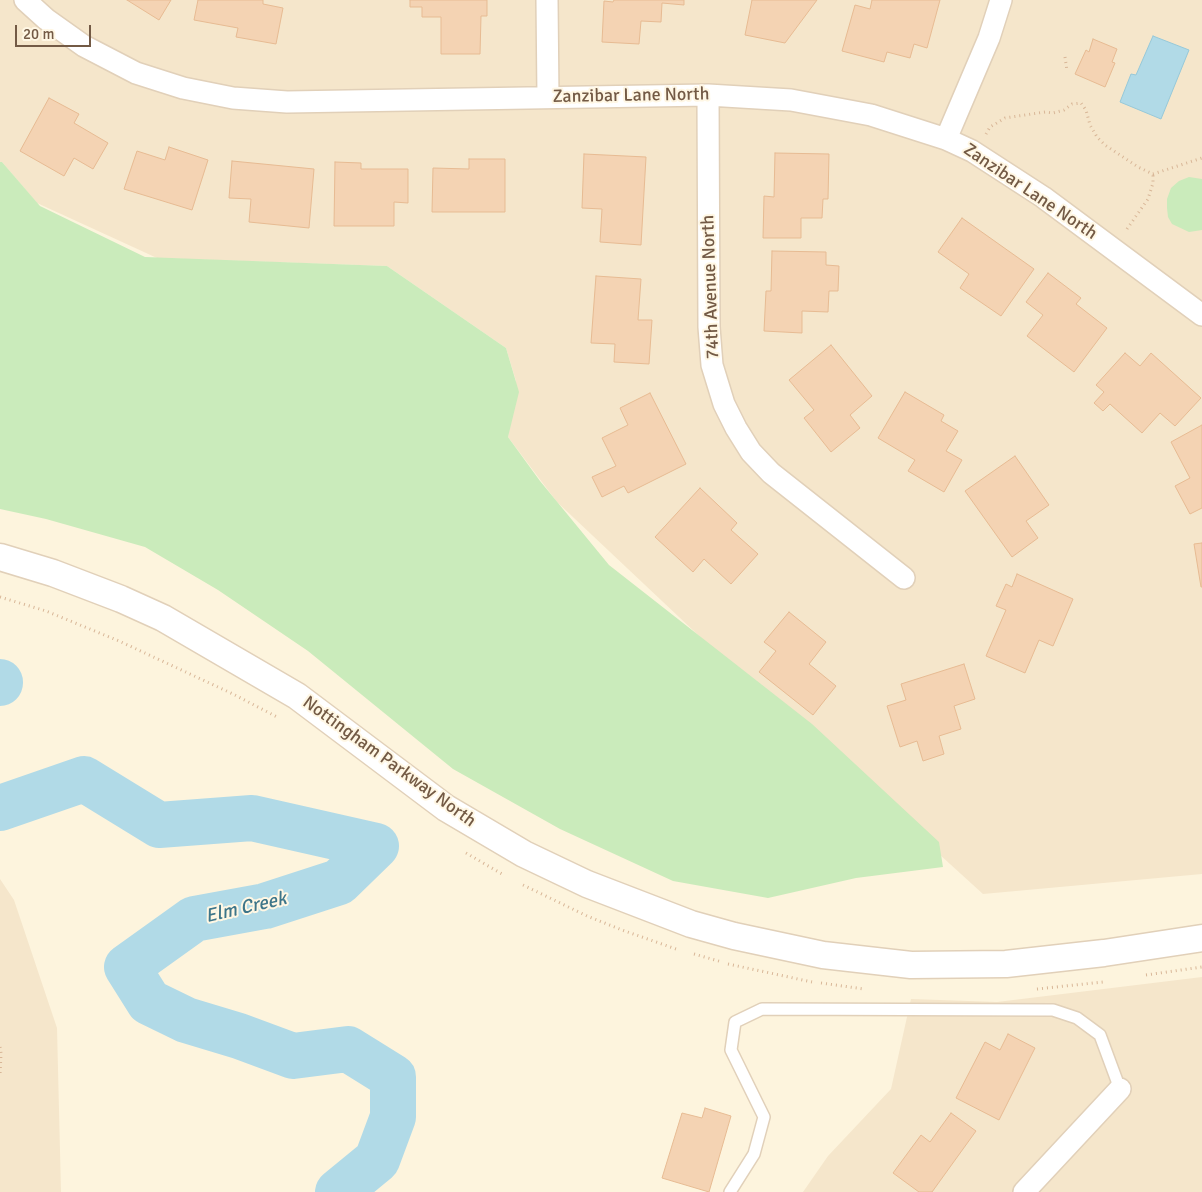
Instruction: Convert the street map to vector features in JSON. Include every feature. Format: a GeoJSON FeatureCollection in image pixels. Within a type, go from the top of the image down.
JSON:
{"type":"FeatureCollection","features":[{"type":"Feature","properties":{"kind":"street","name":"Zanzibar Lane North"},"geometry":{"type":"LineString","coordinates":[[25,0],[46,19],[84,46],[136,73],[183,88],[233,98],[287,102],[708,95],[791,100],[871,115],[946,139],[972,151],[1044,197],[1202,315]]}},
{"type":"Feature","properties":{"kind":"street"},"geometry":{"type":"LineString","coordinates":[[547,0],[548,97]]}},
{"type":"Feature","properties":{"kind":"street"},"geometry":{"type":"LineString","coordinates":[[946,139],[989,38],[1001,0]]}},
{"type":"Feature","properties":{"kind":"street","name":"74th Avenue North"},"geometry":{"type":"LineString","coordinates":[[708,95],[709,327],[712,365],[724,404],[751,452],[771,473],[904,578]]}},
{"type":"Feature","properties":{"kind":"street","name":"Nottingham Parkway North"},"geometry":{"type":"LineString","coordinates":[[0,557],[53,572],[163,618],[297,696],[446,808],[524,854],[587,884],[691,924],[734,936],[823,955],[911,965],[1006,964],[1202,938]]}},
{"type":"Feature","properties":{"kind":"street"},"geometry":{"type":"LineString","coordinates":[[1024,1192],[1120,1089]]}},
{"type":"Feature","properties":{"kind":"lane"},"geometry":{"type":"LineString","coordinates":[[730,1192],[754,1154],[764,1117],[731,1050],[736,1022],[762,1008],[1053,1010],[1077,1018],[1100,1035],[1120,1089]]}},
{"type":"Feature","properties":{"kind":"path"},"geometry":{"type":"LineString","coordinates":[[1065,57],[1067,71]]}},
{"type":"Feature","properties":{"kind":"path"},"geometry":{"type":"LineString","coordinates":[[986,135],[990,127],[1005,118],[1044,112],[1053,113],[1064,110],[1072,104],[1081,103],[1086,110],[1090,125],[1105,146],[1138,167],[1153,174],[1202,158]]}},
{"type":"Feature","properties":{"kind":"path"},"geometry":{"type":"LineString","coordinates":[[1127,229],[1148,198],[1153,183],[1153,174]]}},
{"type":"Feature","properties":{"kind":"path"},"geometry":{"type":"LineString","coordinates":[[0,1047],[0,1076]]}},
{"type":"Feature","properties":{"kind":"shaded area"},"geometry":{"type":"Polygon","coordinates":[[[0,0],[1202,0],[1202,874],[983,894],[697,634],[557,502],[508,437],[516,381],[506,348],[387,266],[157,258],[37,203],[0,162],[0,0]]]}},
{"type":"Feature","properties":{"kind":"shaded area"},"geometry":{"type":"Polygon","coordinates":[[[0,879],[14,900],[57,1028],[61,1192],[0,1192],[0,879]]]}},
{"type":"Feature","properties":{"kind":"shaded area"},"geometry":{"type":"Polygon","coordinates":[[[1202,977],[1202,1192],[803,1192],[828,1156],[891,1089],[911,999],[997,1002],[1202,977]]]}},
{"type":"Feature","properties":{"kind":"green space"},"geometry":{"type":"Polygon","coordinates":[[[0,162],[40,206],[145,257],[387,266],[506,348],[519,392],[508,437],[540,481],[609,565],[812,724],[939,842],[943,867],[856,878],[768,898],[673,881],[560,829],[453,769],[308,651],[218,590],[145,547],[46,519],[0,509],[0,162]]]}},
{"type":"Feature","properties":{"kind":"green space"},"geometry":{"type":"Polygon","coordinates":[[[1189,177],[1202,179],[1202,230],[1189,232],[1172,224],[1168,217],[1167,199],[1171,188],[1179,181],[1189,177]]]}},
{"type":"Feature","properties":{"kind":"water"},"geometry":{"type":"Polygon","coordinates":[[[1153,36],[1189,50],[1161,119],[1120,102],[1131,74],[1136,75],[1153,36]]]}},
{"type":"Feature","properties":{"kind":"building"},"geometry":{"type":"Polygon","coordinates":[[[127,0],[171,0],[159,20],[127,0]]]}},
{"type":"Feature","properties":{"kind":"building"},"geometry":{"type":"Polygon","coordinates":[[[198,0],[263,0],[263,4],[283,8],[276,44],[236,37],[238,28],[194,20],[198,0]]]}},
{"type":"Feature","properties":{"kind":"building"},"geometry":{"type":"Polygon","coordinates":[[[410,0],[487,0],[487,16],[481,16],[480,54],[441,54],[441,17],[422,17],[422,7],[410,7],[410,0]]]}},
{"type":"Feature","properties":{"kind":"building"},"geometry":{"type":"Polygon","coordinates":[[[614,0],[684,0],[684,5],[662,3],[661,22],[641,21],[639,44],[602,42],[604,1],[613,2],[614,0]]]}},
{"type":"Feature","properties":{"kind":"building"},"geometry":{"type":"Polygon","coordinates":[[[752,0],[817,0],[785,43],[745,35],[752,0]]]}},
{"type":"Feature","properties":{"kind":"building"},"geometry":{"type":"Polygon","coordinates":[[[872,0],[940,0],[927,48],[914,44],[910,58],[887,52],[884,62],[842,51],[855,5],[870,9],[872,0]]]}},
{"type":"Feature","properties":{"kind":"building"},"geometry":{"type":"Polygon","coordinates":[[[1093,39],[1117,49],[1112,62],[1115,63],[1105,87],[1075,74],[1086,50],[1089,52],[1093,39]]]}},
{"type":"Feature","properties":{"kind":"building"},"geometry":{"type":"Polygon","coordinates":[[[49,98],[79,114],[74,123],[108,143],[93,169],[74,158],[64,176],[20,151],[49,98]]]}},
{"type":"Feature","properties":{"kind":"building"},"geometry":{"type":"Polygon","coordinates":[[[169,147],[208,160],[192,210],[124,189],[137,151],[165,160],[169,147]]]}},
{"type":"Feature","properties":{"kind":"building"},"geometry":{"type":"Polygon","coordinates":[[[775,153],[829,154],[828,199],[823,199],[822,218],[801,218],[801,238],[763,238],[764,196],[774,197],[775,153]]]}},
{"type":"Feature","properties":{"kind":"building"},"geometry":{"type":"Polygon","coordinates":[[[584,154],[646,157],[641,245],[600,242],[602,209],[582,208],[584,154]]]}},
{"type":"Feature","properties":{"kind":"building"},"geometry":{"type":"Polygon","coordinates":[[[469,159],[505,159],[505,212],[432,212],[433,168],[469,169],[469,159]]]}},
{"type":"Feature","properties":{"kind":"building"},"geometry":{"type":"Polygon","coordinates":[[[232,161],[314,169],[309,228],[249,222],[251,199],[229,198],[232,161]]]}},
{"type":"Feature","properties":{"kind":"building"},"geometry":{"type":"Polygon","coordinates":[[[335,162],[361,163],[361,169],[408,169],[408,203],[394,202],[394,226],[334,226],[335,162]]]}},
{"type":"Feature","properties":{"kind":"building"},"geometry":{"type":"Polygon","coordinates":[[[962,218],[1034,269],[1001,316],[960,288],[969,274],[938,252],[962,218]]]}},
{"type":"Feature","properties":{"kind":"building"},"geometry":{"type":"Polygon","coordinates":[[[772,251],[826,252],[826,265],[839,266],[838,291],[829,291],[828,312],[802,311],[802,333],[764,331],[766,291],[771,291],[772,251]]]}},
{"type":"Feature","properties":{"kind":"building"},"geometry":{"type":"Polygon","coordinates":[[[1048,273],[1081,298],[1076,304],[1107,328],[1074,372],[1027,336],[1043,315],[1026,302],[1048,273]]]}},
{"type":"Feature","properties":{"kind":"building"},"geometry":{"type":"Polygon","coordinates":[[[596,276],[641,279],[638,320],[652,320],[649,364],[614,362],[615,344],[591,343],[596,276]]]}},
{"type":"Feature","properties":{"kind":"building"},"geometry":{"type":"Polygon","coordinates":[[[831,345],[872,396],[850,415],[860,428],[831,452],[804,418],[814,410],[789,380],[831,345]]]}},
{"type":"Feature","properties":{"kind":"building"},"geometry":{"type":"Polygon","coordinates":[[[1125,353],[1140,366],[1151,353],[1201,398],[1175,426],[1160,413],[1142,433],[1110,404],[1103,411],[1094,403],[1104,392],[1096,385],[1125,353]]]}},
{"type":"Feature","properties":{"kind":"building"},"geometry":{"type":"Polygon","coordinates":[[[905,392],[944,415],[941,421],[958,431],[946,451],[962,460],[944,492],[908,471],[915,460],[878,438],[905,392]]]}},
{"type":"Feature","properties":{"kind":"building"},"geometry":{"type":"Polygon","coordinates":[[[650,393],[686,464],[628,493],[624,486],[602,497],[592,477],[616,466],[602,438],[628,425],[620,408],[650,393]]]}},
{"type":"Feature","properties":{"kind":"building"},"geometry":{"type":"Polygon","coordinates":[[[1202,425],[1202,508],[1190,514],[1175,486],[1190,478],[1171,442],[1202,425]]]}},
{"type":"Feature","properties":{"kind":"building"},"geometry":{"type":"Polygon","coordinates":[[[1015,456],[1049,505],[1026,521],[1038,538],[1012,557],[965,491],[1015,456]]]}},
{"type":"Feature","properties":{"kind":"building"},"geometry":{"type":"Polygon","coordinates":[[[700,488],[737,523],[731,530],[758,554],[731,584],[704,559],[693,572],[655,537],[700,488]]]}},
{"type":"Feature","properties":{"kind":"building"},"geometry":{"type":"Polygon","coordinates":[[[1202,543],[1202,587],[1201,587],[1194,544],[1202,543]]]}},
{"type":"Feature","properties":{"kind":"building"},"geometry":{"type":"Polygon","coordinates":[[[1017,574],[1073,599],[1053,646],[1039,640],[1025,673],[986,656],[1006,610],[996,606],[1006,584],[1012,587],[1017,574]]]}},
{"type":"Feature","properties":{"kind":"building"},"geometry":{"type":"Polygon","coordinates":[[[789,612],[826,642],[809,664],[836,686],[813,715],[759,672],[776,651],[764,642],[789,612]]]}},
{"type":"Feature","properties":{"kind":"building"},"geometry":{"type":"Polygon","coordinates":[[[964,664],[975,699],[954,706],[961,729],[939,736],[944,754],[923,761],[917,741],[900,747],[887,706],[906,700],[901,684],[964,664]]]}},
{"type":"Feature","properties":{"kind":"building"},"geometry":{"type":"Polygon","coordinates":[[[1008,1034],[1035,1048],[999,1120],[956,1098],[985,1042],[1000,1050],[1008,1034]]]}},
{"type":"Feature","properties":{"kind":"building"},"geometry":{"type":"Polygon","coordinates":[[[705,1108],[731,1116],[709,1192],[662,1178],[682,1113],[702,1118],[705,1108]]]}},
{"type":"Feature","properties":{"kind":"building"},"geometry":{"type":"Polygon","coordinates":[[[951,1113],[976,1131],[932,1192],[919,1192],[893,1173],[921,1135],[930,1142],[951,1113]]]}},
{"type":"Feature","properties":{"kind":"waterway","name":"Elm Creek"},"geometry":{"type":"LineString","coordinates":[[0,808],[84,779],[159,825],[252,818],[376,846],[339,882],[265,906],[194,919],[127,967],[149,1002],[186,1020],[239,1036],[293,1056],[348,1049],[393,1077],[393,1117],[377,1160],[338,1192]]}}]}
